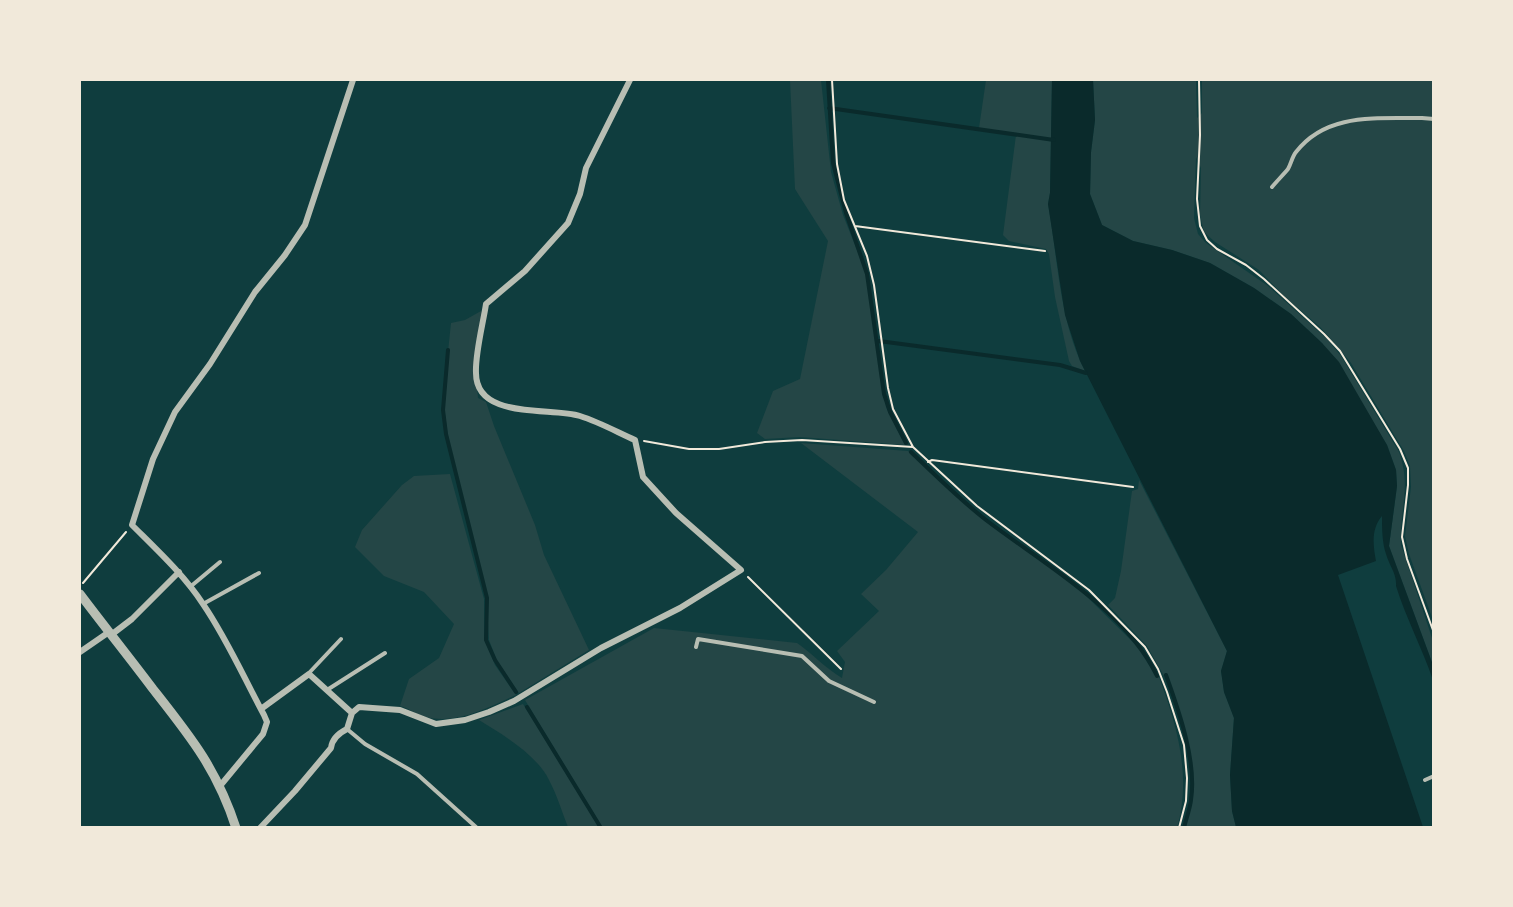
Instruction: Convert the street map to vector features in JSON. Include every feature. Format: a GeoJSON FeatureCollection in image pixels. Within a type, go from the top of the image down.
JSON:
{"type":"FeatureCollection","features":[{"type":"Feature","properties":{"kind":"street"},"geometry":{"type":"LineString","coordinates":[[220,786],[263,734],[267,722],[203,604],[179,573],[132,525],[153,459],[175,412],[210,364],[255,292],[285,255],[305,225],[353,80]]}},
{"type":"Feature","properties":{"kind":"street"},"geometry":{"type":"LineString","coordinates":[[260,828],[296,791],[331,748],[340,733],[346,729],[351,713],[359,707],[400,710],[436,724],[465,720],[489,712],[514,701],[601,648],[680,608],[741,570],[676,513],[643,477],[635,440],[579,416],[505,407],[489,400],[480,388],[476,374],[486,304],[525,271],[568,223],[580,194],[586,168],[630,80]]}},
{"type":"Feature","properties":{"kind":"street"},"geometry":{"type":"LineString","coordinates":[[80,652],[132,619],[179,573]]}},
{"type":"Feature","properties":{"kind":"street"},"geometry":{"type":"LineString","coordinates":[[80,594],[195,742],[212,768],[236,828]]}},
{"type":"Feature","properties":{"kind":"street"},"geometry":{"type":"LineString","coordinates":[[261,708],[309,674],[351,713]]}},
{"type":"Feature","properties":{"kind":"lane"},"geometry":{"type":"LineString","coordinates":[[1272,187],[1288,168],[1294,154],[1312,135],[1325,127],[1346,121],[1422,117],[1434,119]]}},
{"type":"Feature","properties":{"kind":"lane"},"geometry":{"type":"LineString","coordinates":[[190,587],[220,562]]}},
{"type":"Feature","properties":{"kind":"lane"},"geometry":{"type":"LineString","coordinates":[[203,604],[259,573]]}},
{"type":"Feature","properties":{"kind":"lane"},"geometry":{"type":"LineString","coordinates":[[309,674],[341,639]]}},
{"type":"Feature","properties":{"kind":"lane"},"geometry":{"type":"LineString","coordinates":[[696,647],[698,639],[802,656],[829,681],[874,702]]}},
{"type":"Feature","properties":{"kind":"lane"},"geometry":{"type":"LineString","coordinates":[[327,690],[386,653]]}},
{"type":"Feature","properties":{"kind":"lane"},"geometry":{"type":"LineString","coordinates":[[346,729],[365,744],[417,774],[477,828]]}},
{"type":"Feature","properties":{"kind":"lane"},"geometry":{"type":"LineString","coordinates":[[1425,780],[1434,776]]}},
{"type":"Feature","properties":{"kind":"path"},"geometry":{"type":"LineString","coordinates":[[832,80],[837,164],[844,200],[867,256],[874,285],[893,409],[912,447],[977,506],[1089,590],[1145,647],[1158,669],[1181,730],[1184,745],[1187,778],[1186,801],[1179,828]]}},
{"type":"Feature","properties":{"kind":"path"},"geometry":{"type":"LineString","coordinates":[[1199,80],[1200,135],[1197,199],[1200,226],[1207,240],[1217,249],[1246,265],[1264,279],[1340,351],[1400,449],[1408,468],[1402,537],[1407,560],[1434,633]]}},
{"type":"Feature","properties":{"kind":"path"},"geometry":{"type":"LineString","coordinates":[[855,226],[1045,251]]}},
{"type":"Feature","properties":{"kind":"path"},"geometry":{"type":"LineString","coordinates":[[635,440],[688,449],[719,449],[765,442],[802,440],[912,447]]}},
{"type":"Feature","properties":{"kind":"path"},"geometry":{"type":"LineString","coordinates":[[928,462],[932,460],[1133,487]]}},
{"type":"Feature","properties":{"kind":"path"},"geometry":{"type":"LineString","coordinates":[[80,588],[132,525]]}},
{"type":"Feature","properties":{"kind":"path"},"geometry":{"type":"LineString","coordinates":[[741,570],[842,669]]}},
{"type":"Feature","properties":{"kind":"shaded area"},"geometry":{"type":"Polygon","coordinates":[[[790,80],[821,80],[831,172],[843,215],[865,270],[886,407],[905,445],[800,437],[765,439],[757,433],[773,391],[800,379],[828,241],[795,189],[790,80]]]}},
{"type":"Feature","properties":{"kind":"shaded area"},"geometry":{"type":"Polygon","coordinates":[[[986,80],[1052,80],[1048,204],[1060,289],[1076,351],[1085,371],[1072,366],[1069,361],[1055,297],[1049,254],[1046,249],[1009,241],[1003,235],[1016,135],[979,128],[986,80]]]}},
{"type":"Feature","properties":{"kind":"shaded area"},"geometry":{"type":"Polygon","coordinates":[[[1052,80],[1093,80],[1095,120],[1091,152],[1090,194],[1102,225],[1133,241],[1172,250],[1210,263],[1254,288],[1291,314],[1339,362],[1387,445],[1396,470],[1397,486],[1389,546],[1433,665],[1433,680],[1400,598],[1386,554],[1382,516],[1374,532],[1376,561],[1338,575],[1423,827],[1236,827],[1232,811],[1230,775],[1234,718],[1224,692],[1221,671],[1227,651],[1080,361],[1065,315],[1048,204],[1052,80]]]}},
{"type":"Feature","properties":{"kind":"shaded area"},"geometry":{"type":"Polygon","coordinates":[[[1093,80],[1196,80],[1197,118],[1202,113],[1202,80],[1433,80],[1433,620],[1409,554],[1405,536],[1411,487],[1410,466],[1404,451],[1351,363],[1320,327],[1285,297],[1259,270],[1215,242],[1204,232],[1200,215],[1201,168],[1196,157],[1194,218],[1198,234],[1206,243],[1268,286],[1327,339],[1341,356],[1399,452],[1405,477],[1401,545],[1433,641],[1433,665],[1389,546],[1397,486],[1396,470],[1387,445],[1322,343],[1291,314],[1254,288],[1210,263],[1172,250],[1133,241],[1102,225],[1090,194],[1091,152],[1095,120],[1093,80]]]}},
{"type":"Feature","properties":{"kind":"shaded area"},"geometry":{"type":"Polygon","coordinates":[[[481,311],[483,315],[475,364],[478,398],[486,402],[535,525],[544,555],[589,650],[519,693],[497,661],[489,640],[486,591],[451,457],[443,400],[451,323],[465,320],[481,311]]]}},
{"type":"Feature","properties":{"kind":"shaded area"},"geometry":{"type":"Polygon","coordinates":[[[801,443],[908,451],[982,519],[1078,588],[1139,648],[1156,677],[1159,677],[1177,733],[1183,770],[1183,789],[1177,828],[602,827],[525,700],[654,628],[797,643],[842,678],[845,662],[837,651],[879,611],[861,594],[886,570],[918,532],[801,443]]]}},
{"type":"Feature","properties":{"kind":"shaded area"},"geometry":{"type":"Polygon","coordinates":[[[450,474],[484,599],[484,638],[495,665],[516,695],[472,714],[438,719],[422,716],[400,706],[409,679],[439,658],[454,624],[424,592],[384,576],[355,547],[362,530],[402,485],[414,476],[450,474]]]}},
{"type":"Feature","properties":{"kind":"shaded area"},"geometry":{"type":"Polygon","coordinates":[[[1139,480],[1227,651],[1221,671],[1224,692],[1234,718],[1230,775],[1232,811],[1236,827],[1184,827],[1191,800],[1192,785],[1186,737],[1176,705],[1166,676],[1147,646],[1108,605],[1115,598],[1132,491],[1138,489],[1139,480]]]}},
{"type":"Feature","properties":{"kind":"shaded area"},"geometry":{"type":"Polygon","coordinates":[[[523,704],[599,827],[568,827],[552,786],[536,762],[518,746],[479,720],[523,704]]]}},
{"type":"Feature","properties":{"kind":"waterway"},"geometry":{"type":"LineString","coordinates":[[828,80],[833,163],[846,213],[867,274],[884,394],[890,412],[906,443]]}},
{"type":"Feature","properties":{"kind":"waterway"},"geometry":{"type":"LineString","coordinates":[[829,108],[1054,140]]}},
{"type":"Feature","properties":{"kind":"waterway"},"geometry":{"type":"LineString","coordinates":[[879,341],[1060,365],[1086,373]]}},
{"type":"Feature","properties":{"kind":"waterway"},"geometry":{"type":"LineString","coordinates":[[448,350],[443,410],[446,434],[487,598],[486,640],[495,660],[516,692]]}},
{"type":"Feature","properties":{"kind":"waterway"},"geometry":{"type":"LineString","coordinates":[[911,452],[976,512],[1081,589],[1104,609],[1143,652],[1157,676]]}},
{"type":"Feature","properties":{"kind":"waterway"},"geometry":{"type":"LineString","coordinates":[[1166,675],[1189,753],[1192,785],[1190,807],[1184,828]]}},
{"type":"Feature","properties":{"kind":"waterway"},"geometry":{"type":"LineString","coordinates":[[527,707],[601,828]]}}]}
